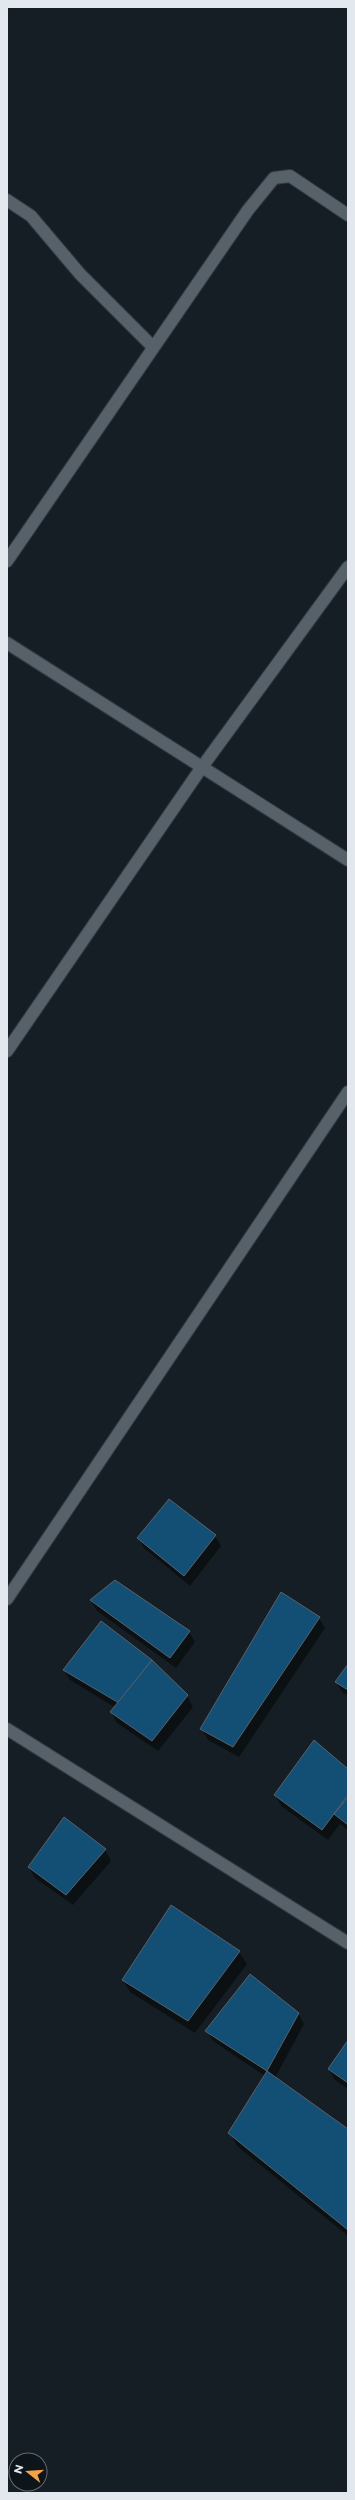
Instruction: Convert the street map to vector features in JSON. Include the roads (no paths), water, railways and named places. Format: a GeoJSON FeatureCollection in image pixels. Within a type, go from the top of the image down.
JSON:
{"type":"FeatureCollection","features":[{"type":"Feature","properties":{"kind":"street"},"geometry":{"type":"LineString","coordinates":[[7,561],[248,210],[274,178],[290,176],[348,215]]}},
{"type":"Feature","properties":{"kind":"street"},"geometry":{"type":"LineString","coordinates":[[7,200],[31,216],[80,274],[154,347]]}},
{"type":"Feature","properties":{"kind":"street"},"geometry":{"type":"LineString","coordinates":[[7,1051],[202,767],[348,567]]}},
{"type":"Feature","properties":{"kind":"street"},"geometry":{"type":"LineString","coordinates":[[7,643],[348,860]]}},
{"type":"Feature","properties":{"kind":"street"},"geometry":{"type":"LineString","coordinates":[[7,1599],[348,1092]]}},
{"type":"Feature","properties":{"kind":"street"},"geometry":{"type":"LineString","coordinates":[[7,1729],[348,1943]]}}]}
